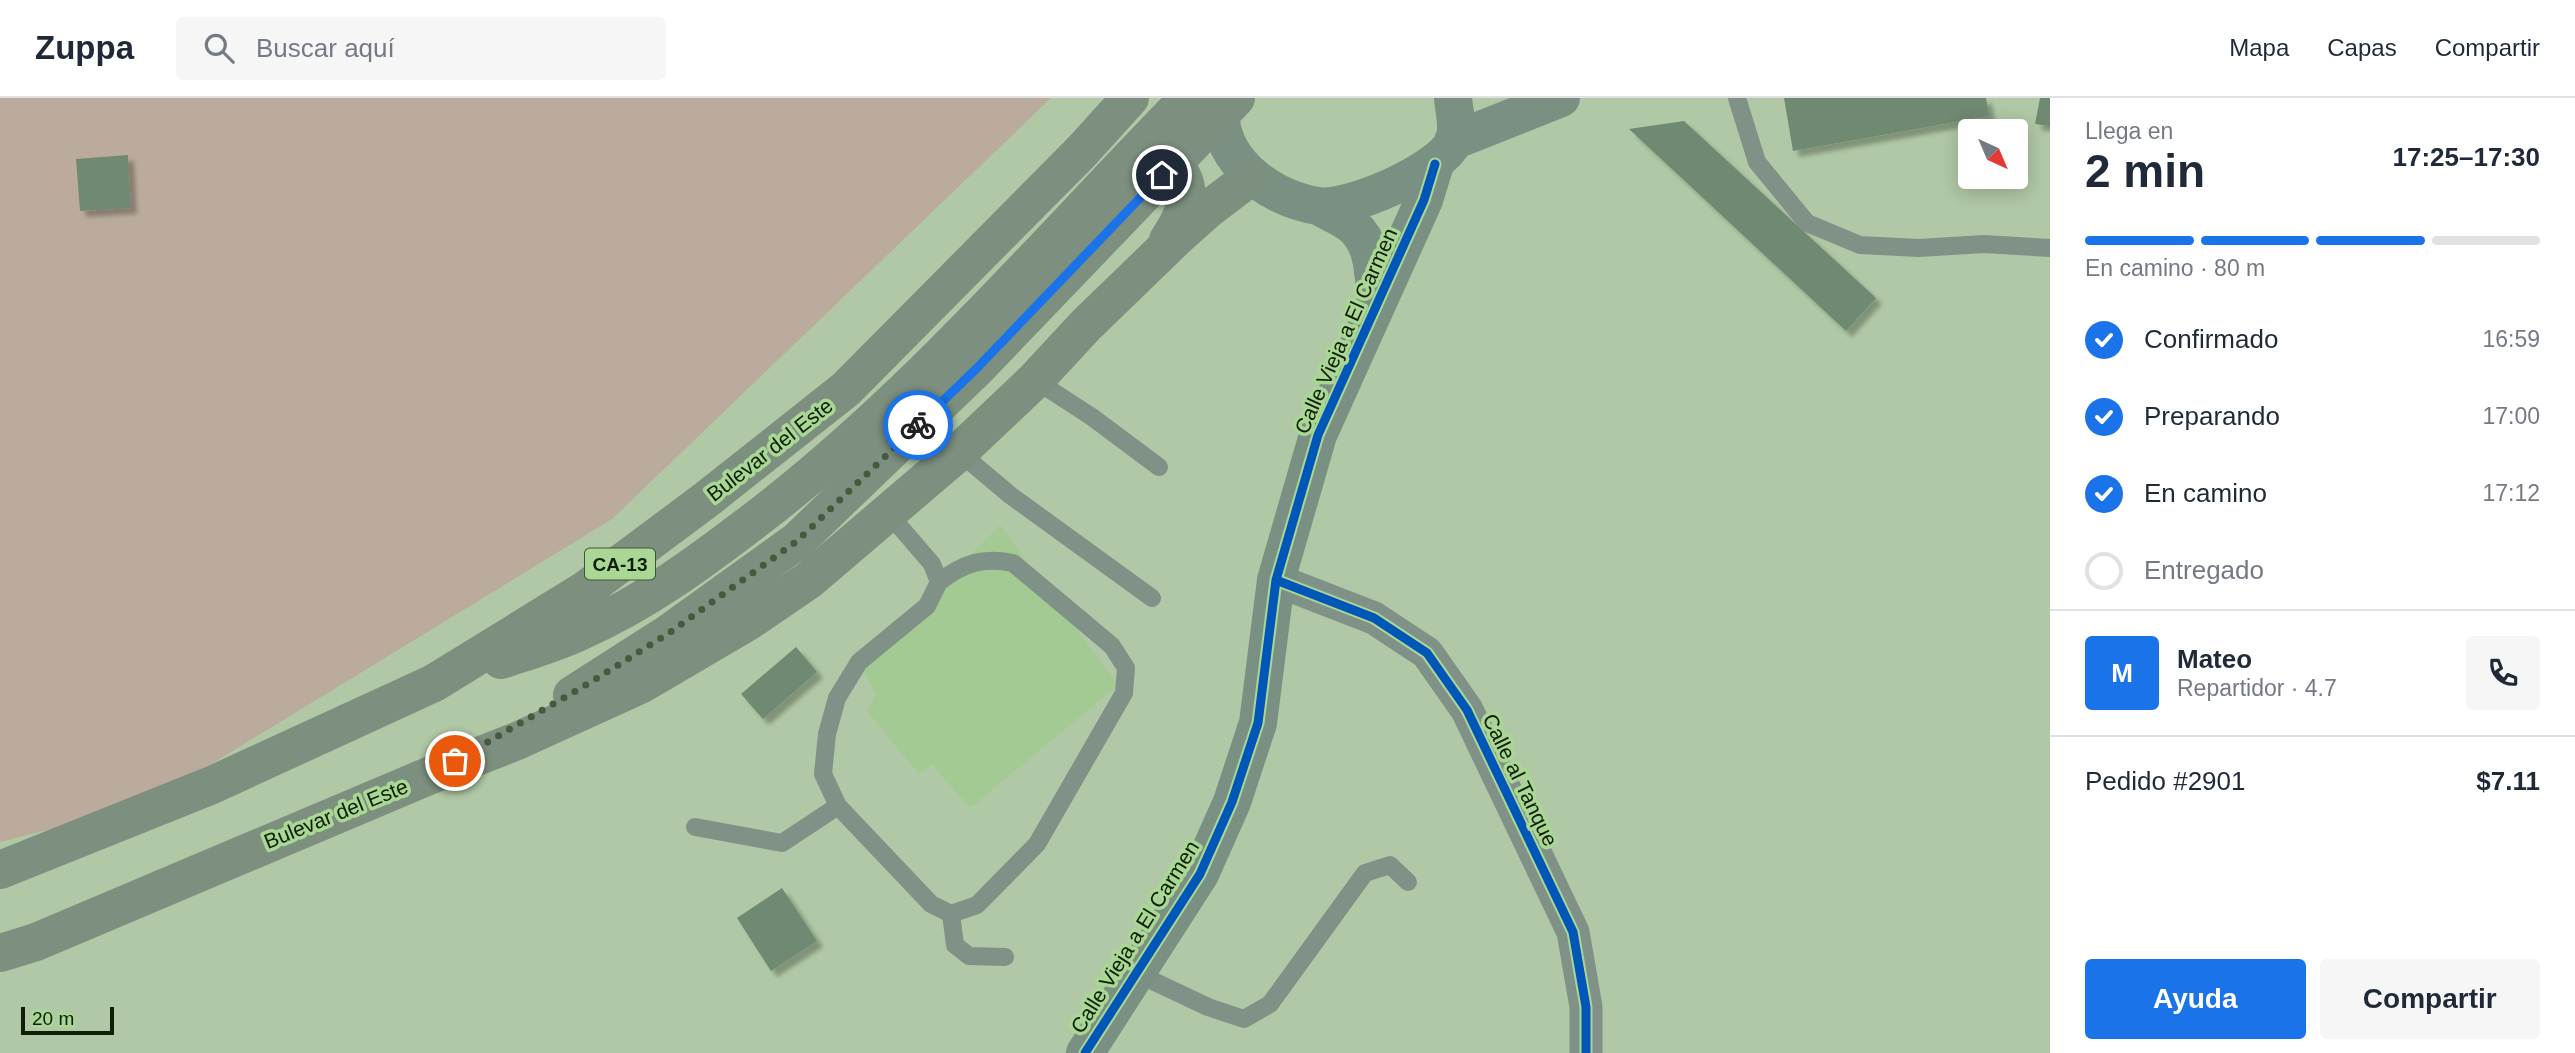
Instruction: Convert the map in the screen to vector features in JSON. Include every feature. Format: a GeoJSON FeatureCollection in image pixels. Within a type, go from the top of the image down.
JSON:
{"type":"FeatureCollection","features":[{"type":"Feature","properties":{"kind":"highway","name":"Bulevar del Este"},"geometry":{"type":"LineString","coordinates":[[0,870],[212,785],[434,682],[585,590],[708,499],[846,389],[1082,152],[1130,98]]}},
{"type":"Feature","properties":{"kind":"highway"},"geometry":{"type":"LineString","coordinates":[[434,682],[580,632],[673,581],[792,492],[914,383],[1188,98]]}},
{"type":"Feature","properties":{"kind":"highway","name":"Bulevar del Este"},"geometry":{"type":"LineString","coordinates":[[0,953],[36,942],[431,775],[572,695],[669,633],[797,541],[976,369],[1236,98]]}},
{"type":"Feature","properties":{"kind":"highway"},"geometry":{"type":"LineString","coordinates":[[1098,191],[1122,174],[1147,163],[1165,162],[1174,165],[1181,173],[1187,191],[1183,211],[1168,240],[1141,271]]}},
{"type":"Feature","properties":{"kind":"highway"},"geometry":{"type":"LineString","coordinates":[[431,775],[517,741],[640,685],[689,658],[809,580],[959,452],[1035,380],[1086,324],[1141,271],[1206,211],[1252,176]]}},
{"type":"Feature","properties":{"kind":"street","name":"Calle Vieja a El Carmen"},"geometry":{"type":"LineString","coordinates":[[1222,98],[1221,131],[1229,149],[1252,176],[1283,196],[1320,207],[1353,225],[1365,239],[1370,250],[1377,304]]}},
{"type":"Feature","properties":{"kind":"street","name":"Calle Vieja a El Carmen"},"geometry":{"type":"LineString","coordinates":[[1085,1053],[1200,874],[1232,802],[1258,723],[1276,580],[1318,435],[1456,125],[1453,98]]}},
{"type":"Feature","properties":{"kind":"street"},"geometry":{"type":"LineString","coordinates":[[1320,207],[1344,203],[1382,191],[1444,153],[1560,98]]}},
{"type":"Feature","properties":{"kind":"street","name":"Calle al Tanque"},"geometry":{"type":"LineString","coordinates":[[1276,580],[1374,618],[1427,653],[1467,710],[1573,932],[1586,1007],[1586,1053]]}},
{"type":"Feature","properties":{"kind":"lane"},"geometry":{"type":"LineString","coordinates":[[1737,98],[1757,162],[1807,223],[1860,245],[1919,248],[1984,244],[2050,248]]}},
{"type":"Feature","properties":{"kind":"lane"},"geometry":{"type":"LineString","coordinates":[[1035,380],[1091,416],[1159,467]]}},
{"type":"Feature","properties":{"kind":"lane"},"geometry":{"type":"LineString","coordinates":[[959,452],[1010,495],[1152,598]]}},
{"type":"Feature","properties":{"kind":"lane"},"geometry":{"type":"LineString","coordinates":[[889,514],[932,564],[939,582]]}},
{"type":"Feature","properties":{"kind":"lane"},"geometry":{"type":"LineString","coordinates":[[993,559],[1013,563],[1112,646],[1126,668],[1124,693],[1037,844],[977,905],[951,914],[931,904],[838,806],[823,774],[827,734],[837,698],[859,662],[927,606],[939,582],[960,567],[993,559]]}},
{"type":"Feature","properties":{"kind":"lane"},"geometry":{"type":"LineString","coordinates":[[695,827],[782,843],[838,806]]}},
{"type":"Feature","properties":{"kind":"lane"},"geometry":{"type":"LineString","coordinates":[[1136,973],[1208,1007],[1244,1019],[1270,1004],[1365,873],[1390,865],[1408,882]]}},
{"type":"Feature","properties":{"kind":"lane"},"geometry":{"type":"LineString","coordinates":[[951,914],[955,946],[969,956],[1005,957]]}},
{"type":"Feature","properties":{"kind":"shaded area"},"geometry":{"type":"Polygon","coordinates":[[[0,98],[1051,98],[612,519],[143,806],[0,842],[0,98]]]}},
{"type":"Feature","properties":{"kind":"shaded area"},"geometry":{"type":"Polygon","coordinates":[[[1000,525],[1118,685],[970,808],[932,764],[919,774],[867,711],[876,695],[862,666],[1000,525]]]}},
{"type":"Feature","properties":{"kind":"building"},"geometry":{"type":"Polygon","coordinates":[[[1784,98],[1986,98],[1989,116],[1958,119],[1958,122],[1793,151],[1784,98]]]}},
{"type":"Feature","properties":{"kind":"building"},"geometry":{"type":"Polygon","coordinates":[[[2040,98],[2050,98],[2050,126],[2035,124],[2040,98]]]}},
{"type":"Feature","properties":{"kind":"building"},"geometry":{"type":"Polygon","coordinates":[[[1684,121],[1876,298],[1846,331],[1629,129],[1684,121]]]}},
{"type":"Feature","properties":{"kind":"building"},"geometry":{"type":"Polygon","coordinates":[[[128,155],[131,208],[80,211],[76,159],[128,155]]]}},
{"type":"Feature","properties":{"kind":"building"},"geometry":{"type":"Polygon","coordinates":[[[796,647],[817,672],[763,719],[741,694],[796,647]]]}},
{"type":"Feature","properties":{"kind":"building"},"geometry":{"type":"Polygon","coordinates":[[[782,888],[817,941],[771,971],[737,918],[782,888]]]}},
{"type":"Feature","properties":{"kind":"cycle path"},"geometry":{"type":"LineString","coordinates":[[1085,1053],[1200,874],[1232,802],[1258,723],[1276,580],[1318,435],[1424,200],[1435,164]]}},
{"type":"Feature","properties":{"kind":"cycle path"},"geometry":{"type":"LineString","coordinates":[[1276,580],[1374,618],[1427,653],[1467,710],[1573,932],[1586,1007],[1586,1053]]}},
{"type":"Feature","properties":{"kind":"way so far"},"geometry":{"type":"LineString","coordinates":[[455,761],[572,695],[669,633],[797,541],[918,425]]}},
{"type":"Feature","properties":{"kind":"route"},"geometry":{"type":"LineString","coordinates":[[918,425],[976,369],[1162,175]]}}]}
